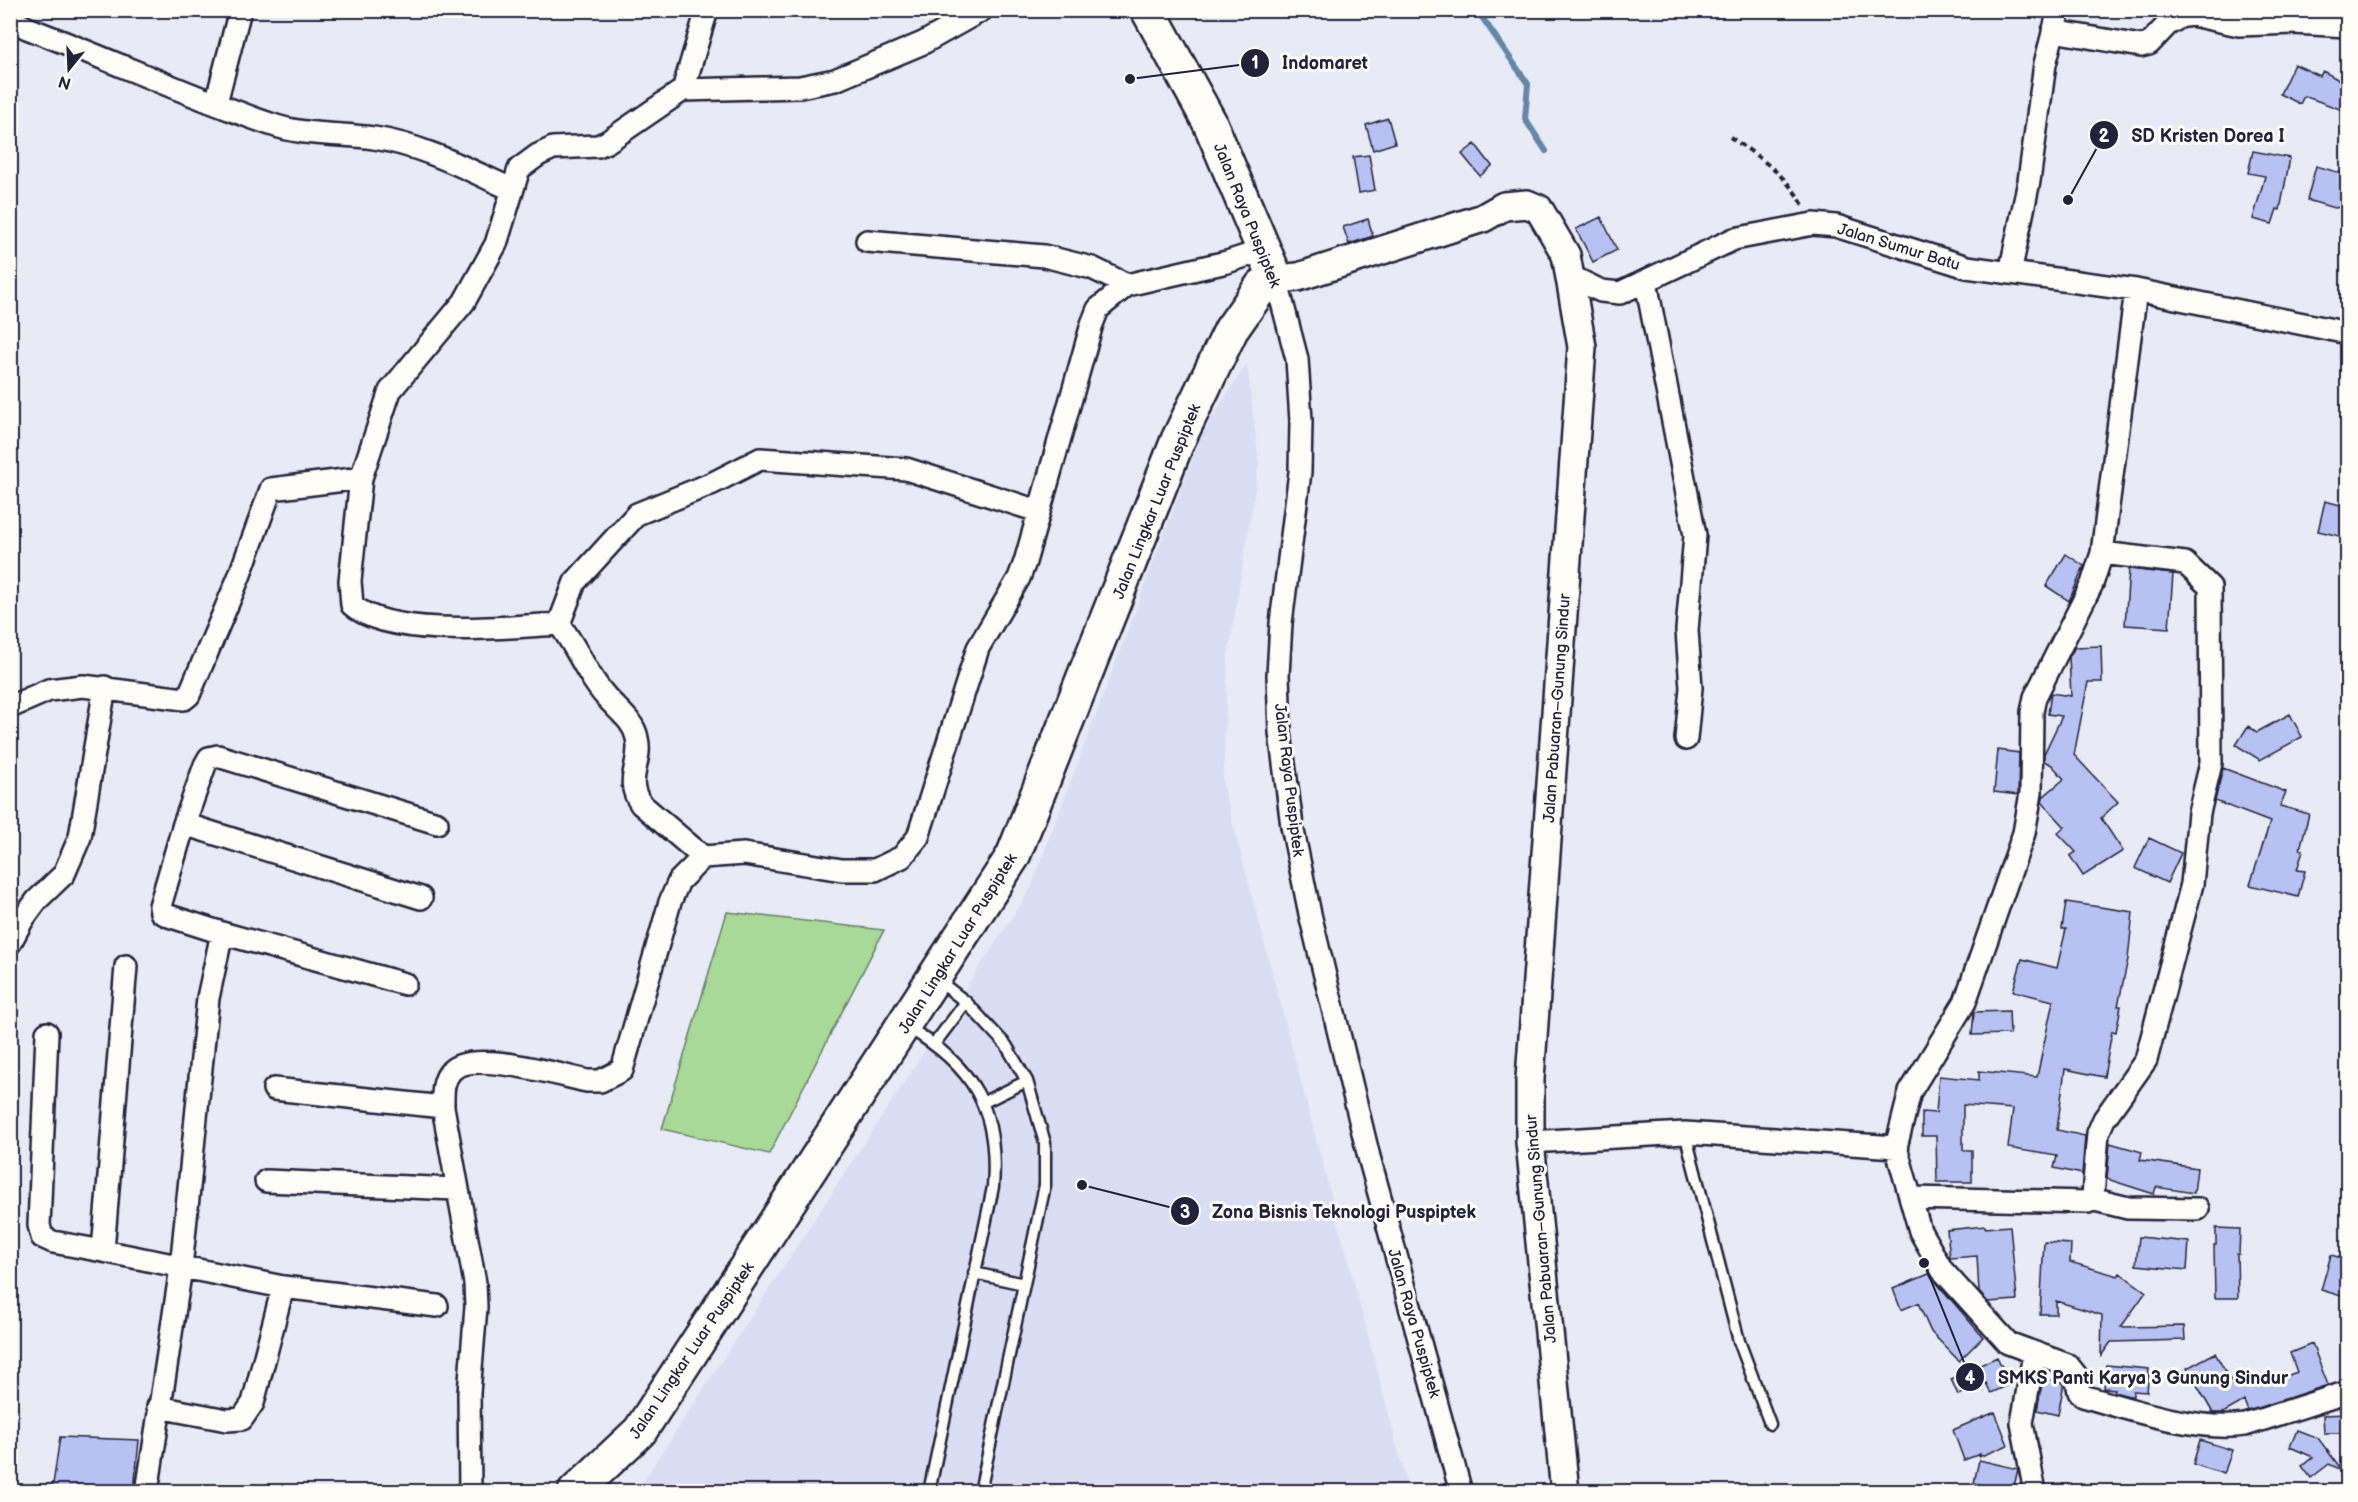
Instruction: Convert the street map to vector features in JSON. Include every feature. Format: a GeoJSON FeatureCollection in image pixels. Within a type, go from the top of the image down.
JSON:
{"type":"FeatureCollection","features":[{"type":"Feature","properties":{"kind":"main road","name":"Jalan Raya Puspiptek"},"geometry":{"type":"LineString","coordinates":[[1148,10],[1210,123],[1270,265]]}},
{"type":"Feature","properties":{"kind":"main road","name":"Jalan Lingkar Luar Puspiptek"},"geometry":{"type":"LineString","coordinates":[[575,1491],[640,1431],[936,979],[1013,856],[1178,440],[1231,330],[1262,286],[1270,265]]}},
{"type":"Feature","properties":{"kind":"street"},"geometry":{"type":"LineString","coordinates":[[216,103],[240,10]]}},
{"type":"Feature","properties":{"kind":"street"},"geometry":{"type":"LineString","coordinates":[[683,90],[707,10]]}},
{"type":"Feature","properties":{"kind":"street"},"geometry":{"type":"LineString","coordinates":[[559,624],[423,628],[381,619],[355,608],[349,599],[361,478],[390,391],[437,338],[464,302],[496,244],[519,169],[538,155],[553,148],[598,146],[607,142],[683,90],[801,87],[835,80],[923,43],[982,10]]}},
{"type":"Feature","properties":{"kind":"street"},"geometry":{"type":"LineString","coordinates":[[2010,273],[2029,181],[2045,64],[2056,21],[2141,46],[2150,44],[2167,25],[2180,17],[2192,15],[2239,25],[2294,23],[2348,26]]}},
{"type":"Feature","properties":{"kind":"street"},"geometry":{"type":"LineString","coordinates":[[10,19],[27,28],[272,125],[299,131],[375,138],[398,144],[433,154],[511,189]]}},
{"type":"Feature","properties":{"kind":"street","name":"Jalan Pabuaran–Gunung Sindur"},"geometry":{"type":"LineString","coordinates":[[1270,265],[1298,278],[1483,218],[1504,206],[1520,203],[1539,209],[1566,255],[1582,347],[1530,1079],[1530,1143],[1565,1491]]}},
{"type":"Feature","properties":{"kind":"street","name":"Jalan Sumur Batu"},"geometry":{"type":"LineString","coordinates":[[1570,276],[1601,291],[1614,294],[1647,282],[1734,239],[1813,224],[1836,226],[1940,260],[2010,273],[2136,290],[2348,333]]}},
{"type":"Feature","properties":{"kind":"street"},"geometry":{"type":"LineString","coordinates":[[867,241],[1044,256],[1092,268],[1127,285]]}},
{"type":"Feature","properties":{"kind":"street"},"geometry":{"type":"LineString","coordinates":[[470,1491],[469,1393],[476,1307],[475,1282],[456,1189],[443,1107],[446,1079],[457,1066],[480,1062],[587,1081],[600,1081],[622,1070],[670,902],[679,881],[703,857],[744,854],[842,870],[875,870],[894,862],[913,845],[924,819],[978,648],[1018,578],[1092,324],[1103,304],[1127,285],[1227,262],[1270,265]]}},
{"type":"Feature","properties":{"kind":"street","name":"Jalan Raya Puspiptek"},"geometry":{"type":"LineString","coordinates":[[1270,265],[1297,359],[1301,421],[1300,472],[1281,623],[1278,675],[1280,732],[1292,826],[1310,914],[1369,1157],[1461,1491]]}},
{"type":"Feature","properties":{"kind":"street"},"geometry":{"type":"LineString","coordinates":[[1647,282],[1695,536],[1687,630],[1691,688],[1686,739]]}},
{"type":"Feature","properties":{"kind":"street"},"geometry":{"type":"LineString","coordinates":[[2136,290],[2102,553],[2092,584],[2035,697],[2032,712],[2031,793],[2024,833],[1965,1002],[1910,1092],[1896,1147],[1920,1231],[1942,1270],[2001,1337],[2014,1346],[2068,1365],[2076,1375],[2079,1392],[2083,1396],[2127,1409],[2205,1425],[2228,1427],[2245,1425],[2348,1392]]}},
{"type":"Feature","properties":{"kind":"street"},"geometry":{"type":"LineString","coordinates":[[559,624],[575,582],[637,514],[713,483],[760,459],[906,469],[1038,511]]}},
{"type":"Feature","properties":{"kind":"street"},"geometry":{"type":"LineString","coordinates":[[10,707],[49,690],[105,687],[184,699],[189,695],[238,578],[271,489],[361,478]]}},
{"type":"Feature","properties":{"kind":"street"},"geometry":{"type":"LineString","coordinates":[[2091,1199],[2098,1133],[2104,1119],[2146,1060],[2192,884],[2199,813],[2211,763],[2210,587],[2185,563],[2102,553]]}},
{"type":"Feature","properties":{"kind":"street"},"geometry":{"type":"LineString","coordinates":[[559,624],[608,699],[632,726],[638,748],[632,780],[634,794],[641,804],[703,857]]}},
{"type":"Feature","properties":{"kind":"street"},"geometry":{"type":"LineString","coordinates":[[10,943],[36,900],[64,874],[75,852],[80,837],[105,687]]}},
{"type":"Feature","properties":{"kind":"street"},"geometry":{"type":"LineString","coordinates":[[405,984],[222,933],[161,912],[160,906],[184,824],[208,758],[218,756],[437,823]]}},
{"type":"Feature","properties":{"kind":"street"},"geometry":{"type":"LineString","coordinates":[[184,824],[421,898]]}},
{"type":"Feature","properties":{"kind":"street"},"geometry":{"type":"LineString","coordinates":[[147,1491],[158,1407],[182,1268],[208,998],[222,933]]}},
{"type":"Feature","properties":{"kind":"street"},"geometry":{"type":"LineString","coordinates":[[103,1251],[126,966]]}},
{"type":"Feature","properties":{"kind":"street"},"geometry":{"type":"LineString","coordinates":[[47,1033],[39,1225],[42,1237],[53,1242],[283,1287],[437,1306]]}},
{"type":"Feature","properties":{"kind":"street"},"geometry":{"type":"LineString","coordinates":[[274,1089],[443,1107]]}},
{"type":"Feature","properties":{"kind":"street"},"geometry":{"type":"LineString","coordinates":[[1530,1143],[1685,1133],[1896,1147]]}},
{"type":"Feature","properties":{"kind":"street"},"geometry":{"type":"LineString","coordinates":[[266,1181],[456,1189]]}},
{"type":"Feature","properties":{"kind":"street"},"geometry":{"type":"LineString","coordinates":[[1912,1198],[2083,1203],[2091,1199],[2128,1208],[2198,1209]]}},
{"type":"Feature","properties":{"kind":"street"},"geometry":{"type":"LineString","coordinates":[[158,1407],[227,1420],[242,1419],[253,1403],[283,1287]]}},
{"type":"Feature","properties":{"kind":"street"},"geometry":{"type":"LineString","coordinates":[[2034,1354],[2022,1423],[2035,1491]]}},
{"type":"Feature","properties":{"kind":"lane"},"geometry":{"type":"LineString","coordinates":[[936,979],[966,1002],[1006,1045],[1027,1081],[1045,1143],[1045,1185],[980,1491]]}},
{"type":"Feature","properties":{"kind":"lane"},"geometry":{"type":"LineString","coordinates":[[935,1044],[966,1002]]}},
{"type":"Feature","properties":{"kind":"lane"},"geometry":{"type":"LineString","coordinates":[[905,1026],[935,1044],[960,1069],[984,1102],[992,1126],[995,1155],[993,1187],[929,1491]]}},
{"type":"Feature","properties":{"kind":"lane"},"geometry":{"type":"LineString","coordinates":[[984,1102],[1027,1081]]}},
{"type":"Feature","properties":{"kind":"lane"},"geometry":{"type":"LineString","coordinates":[[1685,1133],[1736,1330],[1770,1424]]}},
{"type":"Feature","properties":{"kind":"lane"},"geometry":{"type":"LineString","coordinates":[[974,1274],[1024,1284]]}},
{"type":"Feature","properties":{"kind":"path"},"geometry":{"type":"LineString","coordinates":[[1730,137],[1772,165],[1798,195],[1813,224]]}},
{"type":"Feature","properties":{"kind":"shaded area"},"geometry":{"type":"Polygon","coordinates":[[[1247,364],[1259,464],[1228,656],[1223,786],[1409,1491],[633,1492],[644,1480],[1030,890],[1202,433],[1247,364]]]}},
{"type":"Feature","properties":{"kind":"green space"},"geometry":{"type":"Polygon","coordinates":[[[727,912],[884,930],[769,1154],[662,1129],[727,912]]]}},
{"type":"Feature","properties":{"kind":"building"},"geometry":{"type":"Polygon","coordinates":[[[2294,64],[2320,76],[2323,71],[2348,85],[2348,112],[2304,96],[2300,104],[2280,94],[2294,64]]]}},
{"type":"Feature","properties":{"kind":"building"},"geometry":{"type":"Polygon","coordinates":[[[1388,118],[1395,143],[1373,150],[1366,125],[1388,118]]]}},
{"type":"Feature","properties":{"kind":"building"},"geometry":{"type":"Polygon","coordinates":[[[1475,144],[1492,166],[1480,176],[1462,154],[1475,144]]]}},
{"type":"Feature","properties":{"kind":"building"},"geometry":{"type":"Polygon","coordinates":[[[2253,151],[2290,158],[2280,210],[2277,209],[2272,224],[2253,219],[2265,176],[2248,173],[2253,151]]]}},
{"type":"Feature","properties":{"kind":"building"},"geometry":{"type":"Polygon","coordinates":[[[1369,155],[1375,190],[1359,193],[1353,157],[1369,155]]]}},
{"type":"Feature","properties":{"kind":"building"},"geometry":{"type":"Polygon","coordinates":[[[2316,166],[2348,175],[2348,206],[2334,208],[2307,200],[2316,166]]]}},
{"type":"Feature","properties":{"kind":"building"},"geometry":{"type":"Polygon","coordinates":[[[1601,217],[1617,250],[1593,262],[1576,229],[1601,217]]]}},
{"type":"Feature","properties":{"kind":"building"},"geometry":{"type":"Polygon","coordinates":[[[1368,219],[1373,236],[1349,244],[1343,227],[1368,219]]]}},
{"type":"Feature","properties":{"kind":"building"},"geometry":{"type":"Polygon","coordinates":[[[2325,501],[2348,507],[2348,538],[2318,531],[2325,501]]]}},
{"type":"Feature","properties":{"kind":"building"},"geometry":{"type":"Polygon","coordinates":[[[2066,554],[2084,566],[2069,601],[2046,586],[2066,554]]]}},
{"type":"Feature","properties":{"kind":"building"},"geometry":{"type":"Polygon","coordinates":[[[2129,569],[2173,574],[2169,628],[2125,625],[2129,569]]]}},
{"type":"Feature","properties":{"kind":"building"},"geometry":{"type":"Polygon","coordinates":[[[2101,646],[2102,682],[2088,682],[2074,755],[2118,802],[2101,818],[2123,851],[2083,876],[2070,856],[2076,852],[2058,833],[2065,827],[2042,802],[2043,797],[2064,779],[2052,765],[2044,761],[2044,754],[2062,716],[2048,714],[2051,693],[2071,696],[2069,657],[2075,647],[2101,646]]]}},
{"type":"Feature","properties":{"kind":"building"},"geometry":{"type":"Polygon","coordinates":[[[2290,714],[2302,737],[2260,760],[2236,745],[2248,726],[2257,732],[2290,714]]]}},
{"type":"Feature","properties":{"kind":"building"},"geometry":{"type":"Polygon","coordinates":[[[1998,750],[2019,753],[2018,795],[1994,792],[1998,750]]]}},
{"type":"Feature","properties":{"kind":"building"},"geometry":{"type":"Polygon","coordinates":[[[2223,768],[2286,792],[2280,806],[2309,814],[2297,870],[2305,871],[2298,897],[2250,885],[2270,822],[2215,801],[2223,768]]]}},
{"type":"Feature","properties":{"kind":"building"},"geometry":{"type":"Polygon","coordinates":[[[2149,838],[2181,853],[2167,883],[2135,868],[2149,838]]]}},
{"type":"Feature","properties":{"kind":"building"},"geometry":{"type":"Polygon","coordinates":[[[2066,902],[2133,912],[2128,959],[2118,1006],[2121,1006],[2116,1032],[2112,1031],[2104,1077],[2065,1069],[2057,1130],[2085,1136],[2082,1174],[2054,1168],[2057,1156],[2008,1148],[2013,1109],[1963,1105],[1963,1150],[1972,1150],[1972,1182],[1937,1182],[1936,1136],[1922,1136],[1922,1112],[1936,1113],[1939,1076],[1979,1080],[1979,1071],[2037,1077],[2053,1001],[2013,991],[2022,959],[2057,968],[2066,929],[2062,929],[2066,902]]]}},
{"type":"Feature","properties":{"kind":"building"},"geometry":{"type":"Polygon","coordinates":[[[2009,1011],[2010,1034],[1972,1035],[1974,1012],[2009,1011]]]}},
{"type":"Feature","properties":{"kind":"building"},"geometry":{"type":"Polygon","coordinates":[[[2110,1143],[2142,1152],[2140,1160],[2197,1168],[2194,1193],[2156,1187],[2154,1194],[2107,1179],[2110,1143]]]}},
{"type":"Feature","properties":{"kind":"building"},"geometry":{"type":"Polygon","coordinates":[[[1985,1226],[1985,1228],[2010,1226],[2017,1300],[1988,1302],[1979,1292],[1977,1256],[1950,1258],[1947,1230],[1985,1226]]]}},
{"type":"Feature","properties":{"kind":"building"},"geometry":{"type":"Polygon","coordinates":[[[2216,1228],[2240,1229],[2239,1254],[2237,1254],[2238,1298],[2215,1298],[2216,1228]]]}},
{"type":"Feature","properties":{"kind":"building"},"geometry":{"type":"Polygon","coordinates":[[[2139,1237],[2189,1242],[2187,1270],[2136,1265],[2139,1237]]]}},
{"type":"Feature","properties":{"kind":"building"},"geometry":{"type":"Polygon","coordinates":[[[2044,1242],[2071,1244],[2070,1262],[2118,1276],[2120,1273],[2146,1292],[2121,1327],[2184,1326],[2185,1340],[2111,1342],[2101,1356],[2102,1315],[2056,1301],[2056,1314],[2040,1314],[2044,1242]]]}},
{"type":"Feature","properties":{"kind":"building"},"geometry":{"type":"Polygon","coordinates":[[[2331,1255],[2348,1260],[2348,1298],[2321,1290],[2331,1255]]]}},
{"type":"Feature","properties":{"kind":"building"},"geometry":{"type":"Polygon","coordinates":[[[1929,1274],[1983,1337],[1959,1361],[1931,1332],[1918,1303],[1901,1310],[1893,1289],[1929,1274]]]}},
{"type":"Feature","properties":{"kind":"building"},"geometry":{"type":"Polygon","coordinates":[[[2312,1344],[2328,1385],[2248,1411],[2244,1401],[2223,1413],[2213,1413],[2187,1368],[2215,1353],[2233,1385],[2261,1375],[2265,1384],[2297,1372],[2290,1353],[2312,1344]]]}},
{"type":"Feature","properties":{"kind":"building"},"geometry":{"type":"Polygon","coordinates":[[[1997,1357],[2011,1384],[1991,1393],[1986,1383],[1958,1395],[1951,1379],[1997,1357]]]}},
{"type":"Feature","properties":{"kind":"building"},"geometry":{"type":"Polygon","coordinates":[[[2106,1365],[2149,1369],[2147,1392],[2133,1391],[2133,1396],[2129,1396],[2114,1392],[2115,1389],[2104,1388],[2106,1365]]]}},
{"type":"Feature","properties":{"kind":"building"},"geometry":{"type":"Polygon","coordinates":[[[2043,1378],[2064,1383],[2058,1415],[2037,1410],[2043,1378]]]}},
{"type":"Feature","properties":{"kind":"building"},"geometry":{"type":"Polygon","coordinates":[[[1995,1412],[2008,1445],[1979,1457],[1980,1454],[1964,1460],[1953,1430],[1995,1412]]]}},
{"type":"Feature","properties":{"kind":"building"},"geometry":{"type":"Polygon","coordinates":[[[2348,1414],[2348,1433],[2324,1433],[2323,1415],[2348,1414]]]}},
{"type":"Feature","properties":{"kind":"building"},"geometry":{"type":"Polygon","coordinates":[[[2297,1430],[2318,1438],[2342,1470],[2329,1464],[2311,1478],[2302,1466],[2313,1457],[2290,1447],[2297,1430]]]}},
{"type":"Feature","properties":{"kind":"building"},"geometry":{"type":"Polygon","coordinates":[[[60,1437],[139,1440],[134,1491],[52,1491],[60,1437]]]}},
{"type":"Feature","properties":{"kind":"building"},"geometry":{"type":"Polygon","coordinates":[[[2200,1440],[2232,1450],[2224,1474],[2193,1464],[2200,1440]]]}},
{"type":"Feature","properties":{"kind":"building"},"geometry":{"type":"Polygon","coordinates":[[[1979,1460],[2018,1469],[2013,1491],[1974,1483],[1979,1460]]]}},
{"type":"Feature","properties":{"kind":"waterway"},"geometry":{"type":"LineString","coordinates":[[1477,10],[1528,84],[1525,119],[1546,151]]}},
{"type":"Feature","properties":{"kind":"place","name":"Indomaret"},"geometry":{"type":"Point","coordinates":[1130,79]}},
{"type":"Feature","properties":{"kind":"place","name":"SD Kristen Dorea I"},"geometry":{"type":"Point","coordinates":[2068,200]}},
{"type":"Feature","properties":{"kind":"place","name":"Zona Bisnis Teknologi Puspiptek"},"geometry":{"type":"Point","coordinates":[1082,1185]}},
{"type":"Feature","properties":{"kind":"place","name":"SMKS Panti Karya 3 Gunung Sindur"},"geometry":{"type":"Point","coordinates":[1924,1263]}}]}
